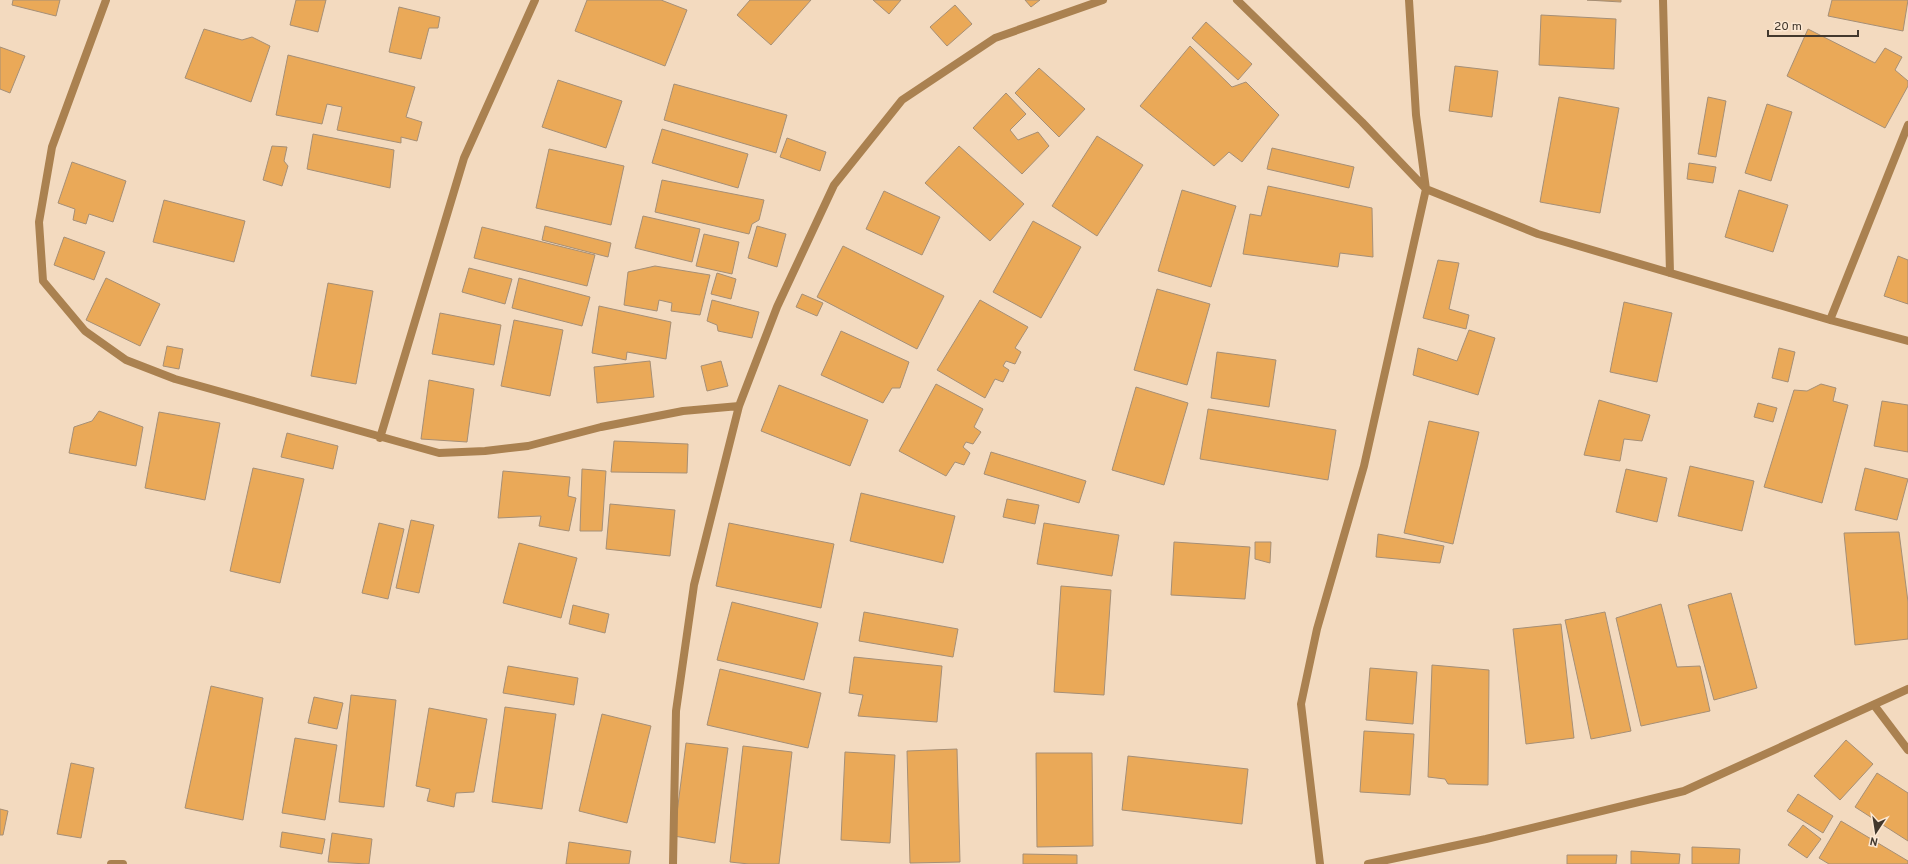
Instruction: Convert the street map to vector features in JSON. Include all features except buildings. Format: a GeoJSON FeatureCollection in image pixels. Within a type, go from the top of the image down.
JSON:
{"type":"FeatureCollection","features":[{"type":"Feature","properties":{"kind":"street"},"geometry":{"type":"LineString","coordinates":[[106,0],[52,147],[39,222],[43,281],[85,331],[126,360],[175,379],[380,438],[439,453],[485,451],[528,446],[601,427],[683,411],[739,406]]}},
{"type":"Feature","properties":{"kind":"street"},"geometry":{"type":"LineString","coordinates":[[380,438],[464,158],[534,0]]}},
{"type":"Feature","properties":{"kind":"street"},"geometry":{"type":"LineString","coordinates":[[673,864],[676,711],[694,585],[739,406],[777,307],[834,185],[902,100],[995,38],[1103,0]]}},
{"type":"Feature","properties":{"kind":"street"},"geometry":{"type":"LineString","coordinates":[[1237,0],[1426,189],[1538,234],[1830,320],[1908,341]]}},
{"type":"Feature","properties":{"kind":"street"},"geometry":{"type":"LineString","coordinates":[[1320,864],[1301,704],[1317,630],[1364,466],[1426,189],[1416,115],[1409,0]]}},
{"type":"Feature","properties":{"kind":"street"},"geometry":{"type":"LineString","coordinates":[[1663,0],[1670,273]]}},
{"type":"Feature","properties":{"kind":"street"},"geometry":{"type":"LineString","coordinates":[[1830,320],[1908,125]]}},
{"type":"Feature","properties":{"kind":"street"},"geometry":{"type":"LineString","coordinates":[[1368,864],[1486,839],[1684,790],[1908,689]]}},
{"type":"Feature","properties":{"kind":"street"},"geometry":{"type":"LineString","coordinates":[[1874,704],[1908,750]]}},
{"type":"Feature","properties":{"kind":"street"},"geometry":{"type":"LineString","coordinates":[[111,864],[123,864]]}}]}
